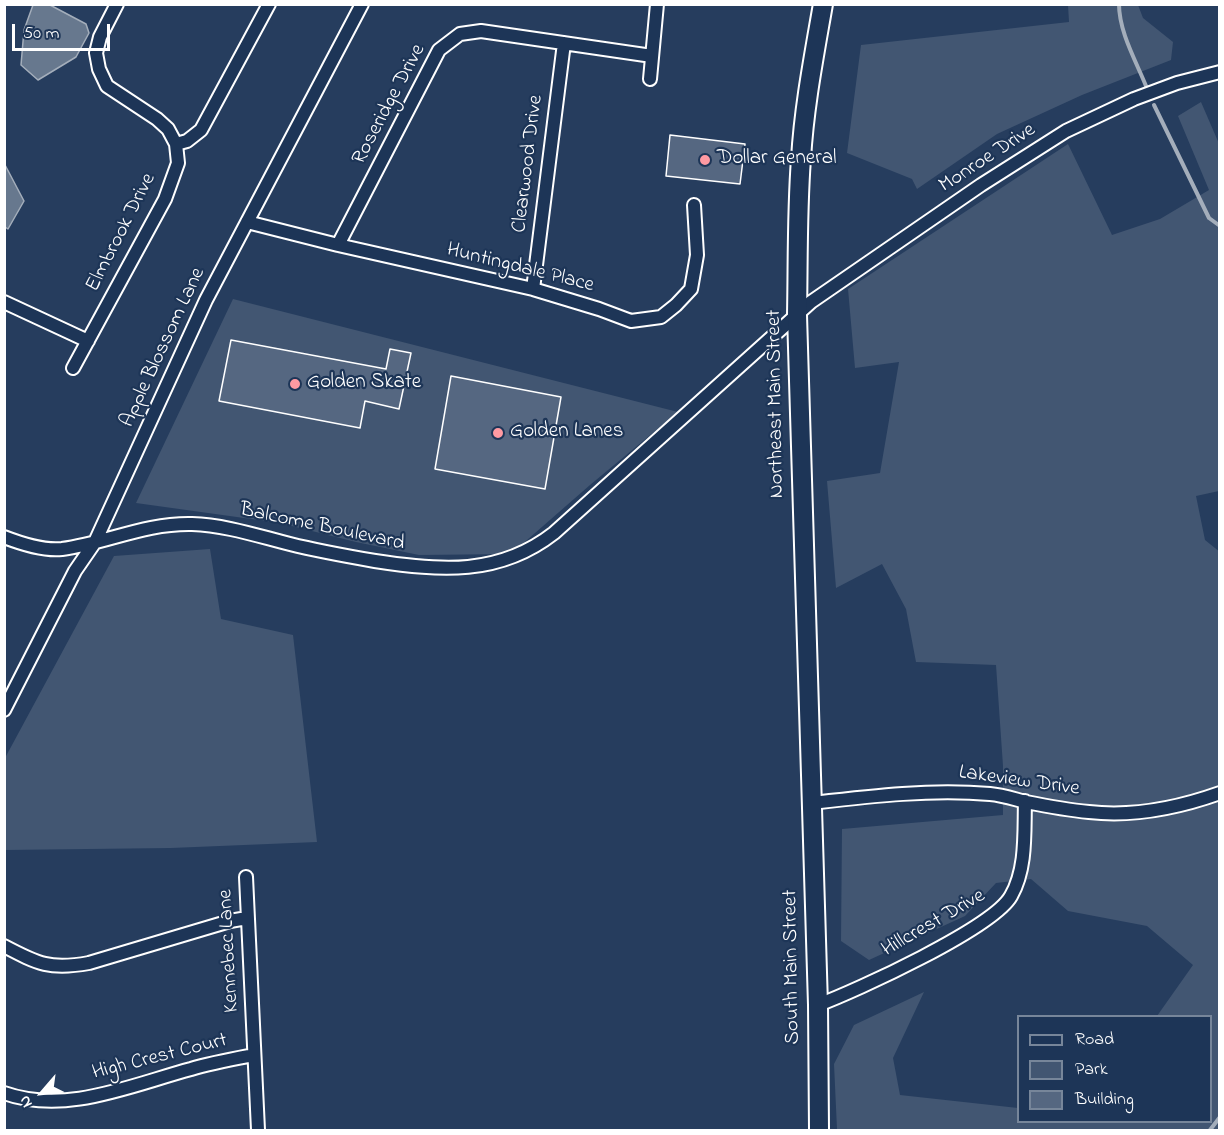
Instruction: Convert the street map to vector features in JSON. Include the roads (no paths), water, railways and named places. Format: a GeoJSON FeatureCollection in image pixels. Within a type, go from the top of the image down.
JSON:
{"type":"FeatureCollection","features":[{"type":"Feature","properties":{"kind":"main road","name":"Northeast Main Street"},"geometry":{"type":"LineString","coordinates":[[812,803],[797,315],[798,222],[801,158],[812,67],[823,4]]}},
{"type":"Feature","properties":{"kind":"main road","name":"South Main Street"},"geometry":{"type":"LineString","coordinates":[[812,803],[819,1131]]}},
{"type":"Feature","properties":{"kind":"street"},"geometry":{"type":"LineString","coordinates":[[117,4],[100,37],[96,53],[99,69],[107,86],[158,119],[168,129],[176,144],[188,141],[201,130],[269,4]]}},
{"type":"Feature","properties":{"kind":"street","name":"Apple Blossom Lane"},"geometry":{"type":"LineString","coordinates":[[4,710],[75,571],[95,542],[206,300],[363,4]]}},
{"type":"Feature","properties":{"kind":"street"},"geometry":{"type":"LineString","coordinates":[[650,79],[657,4]]}},
{"type":"Feature","properties":{"kind":"street","name":"Roseridge Drive"},"geometry":{"type":"LineString","coordinates":[[338,245],[439,50],[460,34],[481,31],[652,56]]}},
{"type":"Feature","properties":{"kind":"street","name":"Clearwood Drive"},"geometry":{"type":"LineString","coordinates":[[533,289],[564,43]]}},
{"type":"Feature","properties":{"kind":"street","name":"Monroe Drive"},"geometry":{"type":"LineString","coordinates":[[797,315],[811,302],[981,185],[1066,131],[1134,99],[1177,83],[1220,72]]}},
{"type":"Feature","properties":{"kind":"street","name":"Elmbrook Drive"},"geometry":{"type":"LineString","coordinates":[[73,368],[165,199],[178,163],[176,144]]}},
{"type":"Feature","properties":{"kind":"street","name":"Huntingdale Place"},"geometry":{"type":"LineString","coordinates":[[248,222],[533,289],[631,321],[661,317],[691,289],[697,255],[694,205]]}},
{"type":"Feature","properties":{"kind":"street"},"geometry":{"type":"LineString","coordinates":[[4,302],[88,342]]}},
{"type":"Feature","properties":{"kind":"street","name":"Balcome Boulevard"},"geometry":{"type":"LineString","coordinates":[[4,537],[28,545],[60,549],[148,527],[195,524],[228,528],[324,553],[407,566],[460,568],[504,561],[530,550],[554,534],[797,315]]}},
{"type":"Feature","properties":{"kind":"street","name":"Lakeview Drive"},"geometry":{"type":"LineString","coordinates":[[812,803],[891,793],[947,791],[994,794],[1090,812],[1118,813],[1175,806],[1220,793]]}},
{"type":"Feature","properties":{"kind":"street","name":"Hillcrest Drive"},"geometry":{"type":"LineString","coordinates":[[818,1005],[847,994],[930,952],[999,911],[1012,894],[1018,878],[1024,847],[1024,801]]}},
{"type":"Feature","properties":{"kind":"street","name":"Kennebec Lane"},"geometry":{"type":"LineString","coordinates":[[246,877],[258,1131]]}},
{"type":"Feature","properties":{"kind":"street"},"geometry":{"type":"LineString","coordinates":[[4,946],[39,963],[69,966],[89,963],[198,930],[247,918]]}},
{"type":"Feature","properties":{"kind":"street","name":"High Crest Court"},"geometry":{"type":"LineString","coordinates":[[4,1093],[32,1100],[73,1100],[103,1094],[193,1068],[254,1055]]}},
{"type":"Feature","properties":{"kind":"waterway"},"geometry":{"type":"LineString","coordinates":[[1119,4],[1125,36],[1146,86]]}},
{"type":"Feature","properties":{"kind":"waterway"},"geometry":{"type":"LineString","coordinates":[[1154,105],[1209,218],[1220,226]]}},
{"type":"Feature","properties":{"kind":"waterway"},"geometry":{"type":"LineString","coordinates":[[1210,1130],[1220,1117]]}},
{"type":"Feature","properties":{"kind":"place","name":"Dollar General"},"geometry":{"type":"Point","coordinates":[705,160]}},
{"type":"Feature","properties":{"kind":"place","name":"Golden Skate"},"geometry":{"type":"Point","coordinates":[295,384]}},
{"type":"Feature","properties":{"kind":"place","name":"Golden Lanes"},"geometry":{"type":"Point","coordinates":[498,433]}}]}
